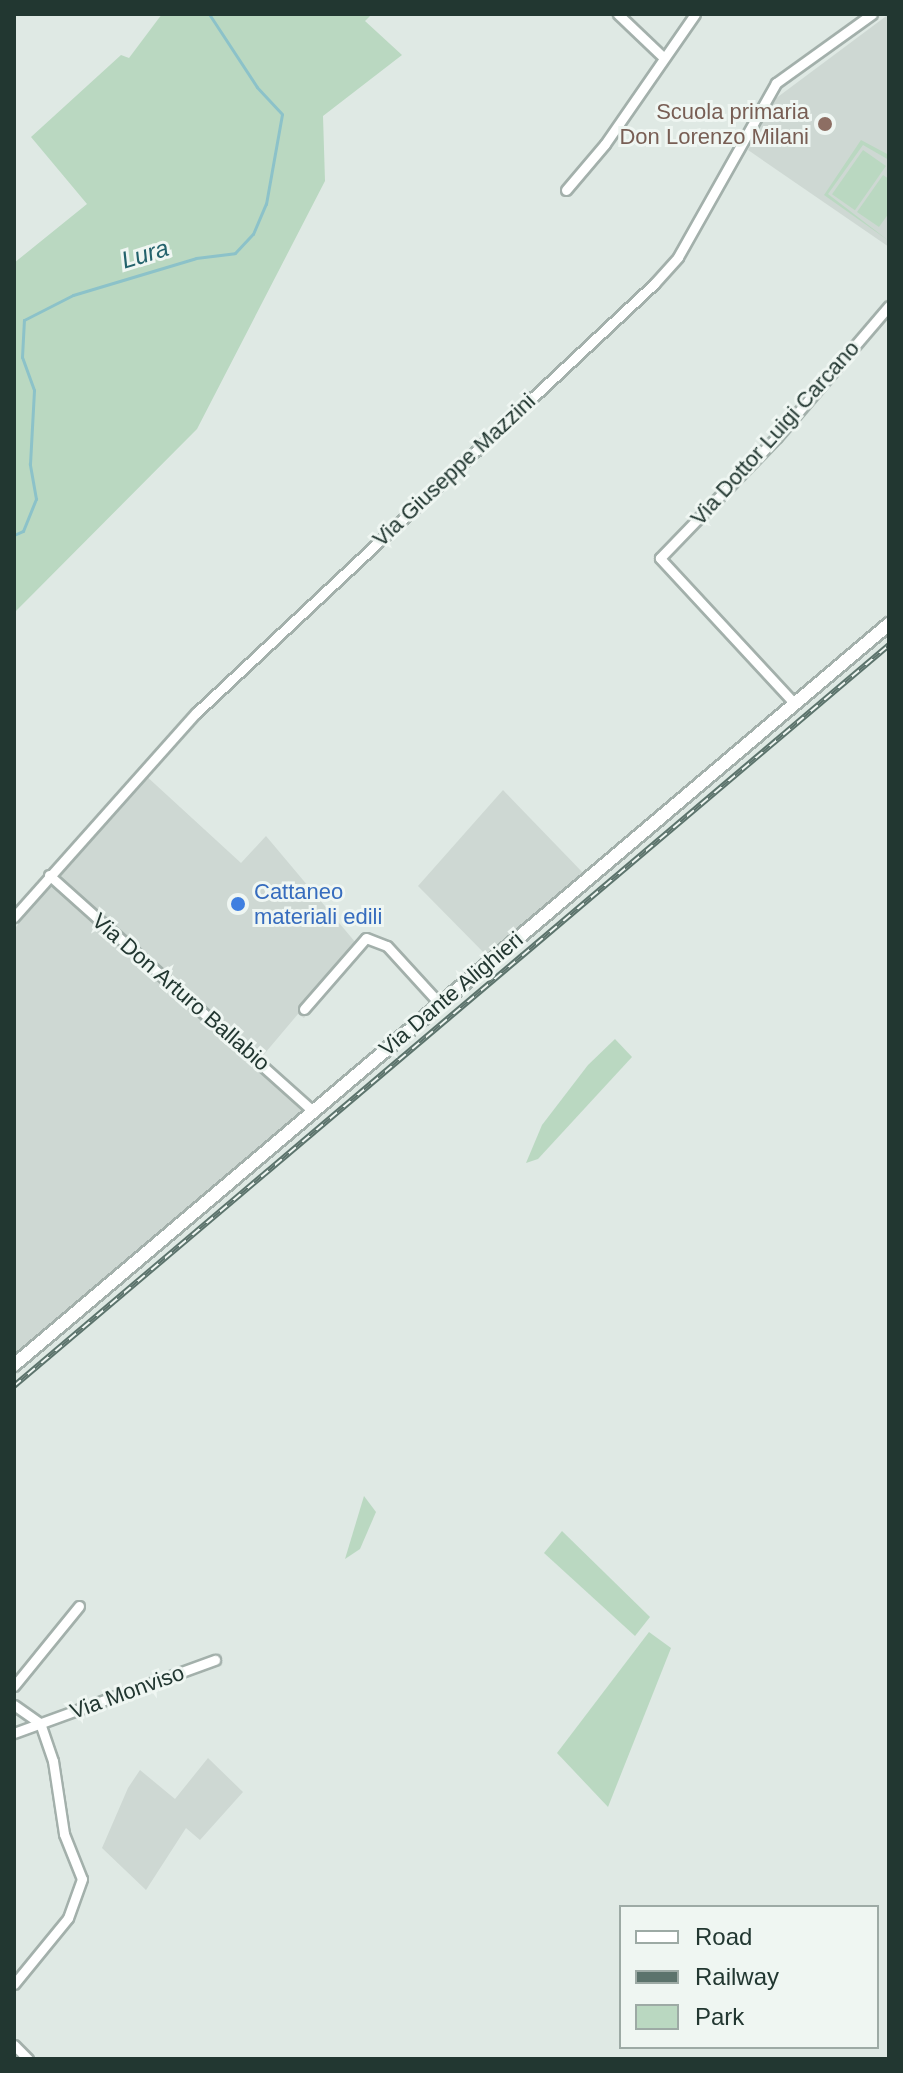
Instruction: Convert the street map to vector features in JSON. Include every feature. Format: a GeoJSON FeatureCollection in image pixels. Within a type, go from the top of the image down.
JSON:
{"type":"FeatureCollection","features":[{"type":"Feature","properties":{"kind":"street"},"geometry":{"type":"LineString","coordinates":[[618,14],[662,56]]}},
{"type":"Feature","properties":{"kind":"street"},"geometry":{"type":"LineString","coordinates":[[566,190],[605,144],[662,56],[695,14]]}},
{"type":"Feature","properties":{"kind":"street","name":"Via Giuseppe Mazzini"},"geometry":{"type":"LineString","coordinates":[[14,917],[196,713],[288,623],[648,291],[678,257],[776,83],[872,14]]}},
{"type":"Feature","properties":{"kind":"street","name":"Via Dottor Luigi Carcano"},"geometry":{"type":"LineString","coordinates":[[795,704],[660,558],[777,437],[889,306]]}},
{"type":"Feature","properties":{"kind":"street","name":"Via Dante Alighieri"},"geometry":{"type":"LineString","coordinates":[[14,1365],[889,624]]}},
{"type":"Feature","properties":{"kind":"street","name":"Via Don Arturo Ballabio"},"geometry":{"type":"LineString","coordinates":[[49,875],[312,1110]]}},
{"type":"Feature","properties":{"kind":"street"},"geometry":{"type":"LineString","coordinates":[[304,1009],[366,938],[387,946],[439,1003]]}},
{"type":"Feature","properties":{"kind":"street"},"geometry":{"type":"LineString","coordinates":[[14,1686],[79,1606]]}},
{"type":"Feature","properties":{"kind":"street","name":"Via Monviso"},"geometry":{"type":"LineString","coordinates":[[14,1733],[215,1660]]}},
{"type":"Feature","properties":{"kind":"street"},"geometry":{"type":"LineString","coordinates":[[14,1705],[40,1723],[81,1890],[59,1931],[14,1984]]}},
{"type":"Feature","properties":{"kind":"street"},"geometry":{"type":"LineString","coordinates":[[14,2045],[28,2059]]}},
{"type":"Feature","properties":{"kind":"shaded area","name":"Scuola primaria Don Lorenzo Milani"},"geometry":{"type":"Polygon","coordinates":[[[889,14],[889,247],[748,150],[775,99],[889,14]]]}},
{"type":"Feature","properties":{"kind":"shaded area"},"geometry":{"type":"Polygon","coordinates":[[[144,774],[241,863],[266,836],[361,949],[304,1018],[298,1014],[260,1059],[312,1108],[14,1364],[14,930],[56,869],[144,774]]]}},
{"type":"Feature","properties":{"kind":"shaded area"},"geometry":{"type":"Polygon","coordinates":[[[503,790],[587,877],[490,959],[418,886],[503,790]]]}},
{"type":"Feature","properties":{"kind":"shaded area"},"geometry":{"type":"Polygon","coordinates":[[[208,1758],[243,1792],[200,1840],[186,1828],[146,1890],[102,1848],[128,1788],[140,1770],[175,1799],[208,1758]]]}},
{"type":"Feature","properties":{"kind":"green space"},"geometry":{"type":"Polygon","coordinates":[[[162,14],[372,14],[365,21],[402,55],[323,116],[325,181],[197,429],[14,613],[14,263],[87,204],[31,137],[121,55],[129,58],[162,14]]]}},
{"type":"Feature","properties":{"kind":"green space"},"geometry":{"type":"Polygon","coordinates":[[[861,140],[889,155],[889,160],[863,145],[828,194],[889,241],[824,195],[861,140]]]}},
{"type":"Feature","properties":{"kind":"green space"},"geometry":{"type":"Polygon","coordinates":[[[863,150],[886,166],[855,210],[832,194],[863,150]]]}},
{"type":"Feature","properties":{"kind":"green space"},"geometry":{"type":"Polygon","coordinates":[[[883,175],[889,179],[889,213],[879,227],[857,212],[883,175]]]}},
{"type":"Feature","properties":{"kind":"green space"},"geometry":{"type":"Polygon","coordinates":[[[615,1039],[632,1057],[538,1159],[526,1163],[542,1125],[588,1065],[615,1039]]]}},
{"type":"Feature","properties":{"kind":"green space"},"geometry":{"type":"Polygon","coordinates":[[[364,1496],[376,1512],[360,1549],[345,1559],[364,1496]]]}},
{"type":"Feature","properties":{"kind":"green space"},"geometry":{"type":"Polygon","coordinates":[[[562,1531],[650,1617],[635,1636],[544,1553],[562,1531]]]}},
{"type":"Feature","properties":{"kind":"green space"},"geometry":{"type":"Polygon","coordinates":[[[649,1632],[671,1648],[608,1807],[557,1753],[649,1632]]]}},
{"type":"Feature","properties":{"kind":"waterway","name":"Lura"},"geometry":{"type":"LineString","coordinates":[[14,535],[23,531],[36,499],[30,464],[34,390],[22,357],[24,320],[73,295],[196,258],[235,253],[253,234],[266,204],[282,114],[257,87],[209,14]]}},
{"type":"Feature","properties":{"kind":"railway"},"geometry":{"type":"LineString","coordinates":[[14,1386],[889,645]]}},
{"type":"Feature","properties":{"kind":"place","name":"Scuola primaria Don Lorenzo Milani"},"geometry":{"type":"Point","coordinates":[825,124]}},
{"type":"Feature","properties":{"kind":"place","name":"Cattaneo materiali edili"},"geometry":{"type":"Point","coordinates":[238,904]}}]}
